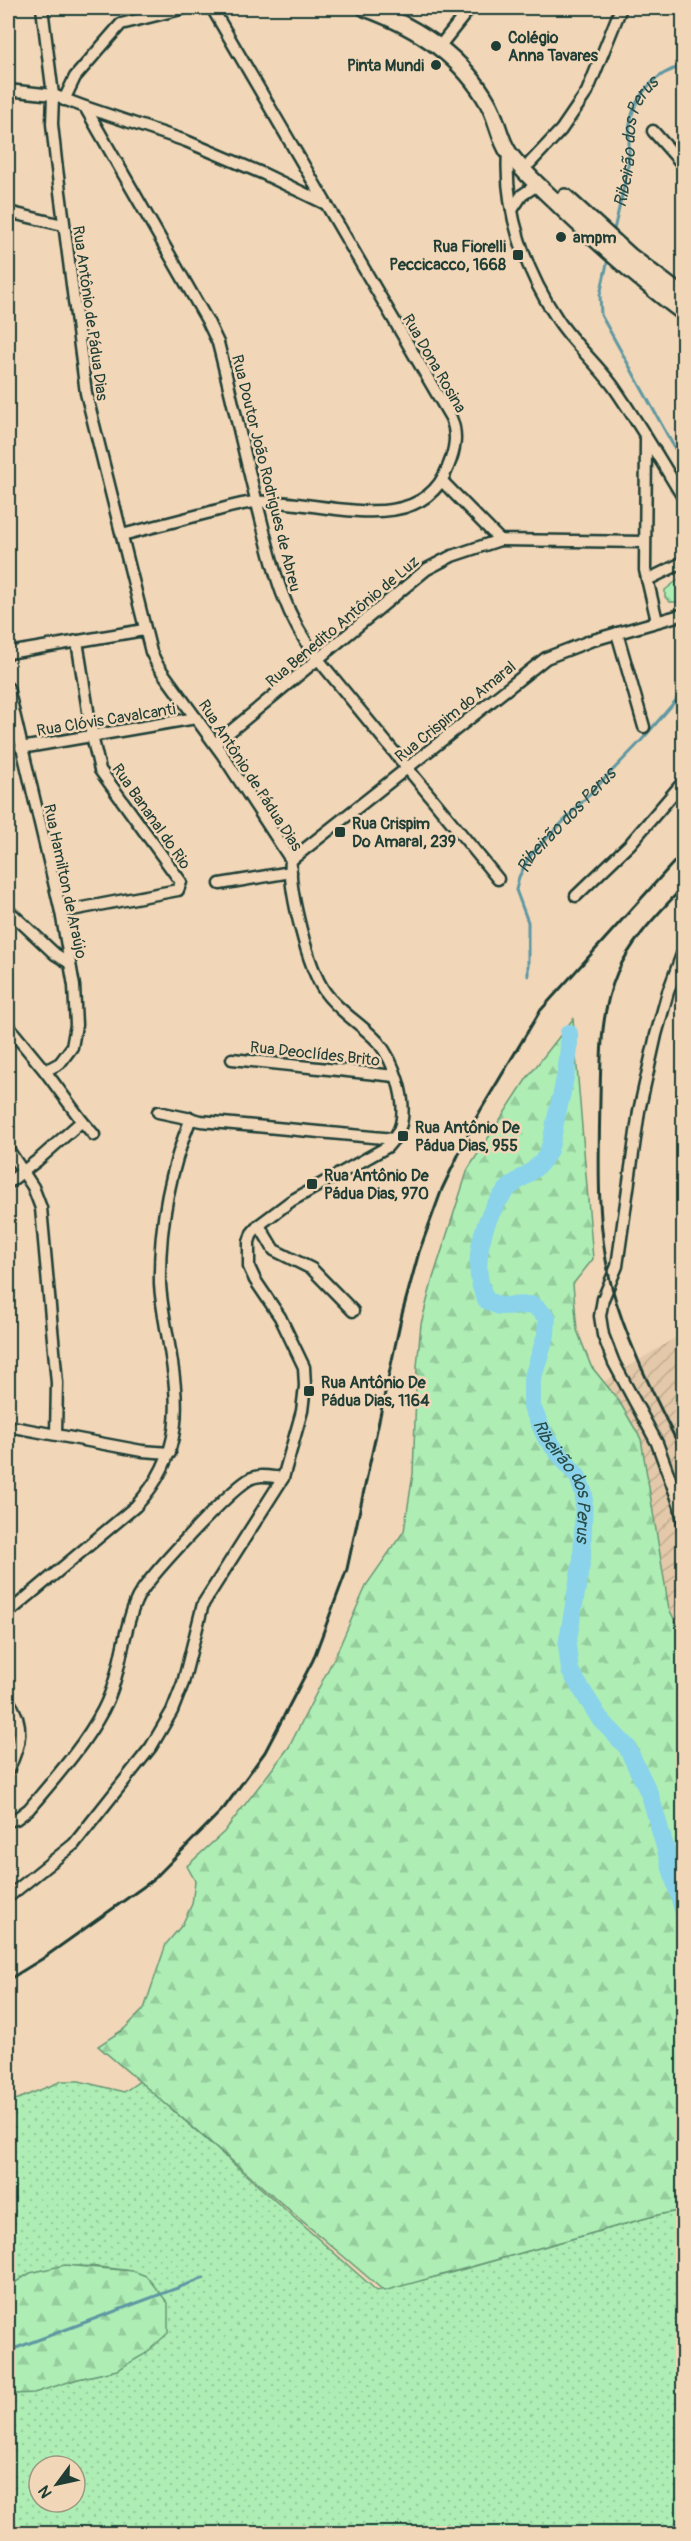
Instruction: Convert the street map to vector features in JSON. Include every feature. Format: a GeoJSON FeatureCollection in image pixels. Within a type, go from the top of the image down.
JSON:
{"type":"FeatureCollection","features":[{"type":"Feature","properties":{"kind":"main road"},"geometry":{"type":"LineString","coordinates":[[364,8],[403,23],[452,57],[473,80],[489,104],[508,152],[528,167],[684,313]]}},
{"type":"Feature","properties":{"kind":"main road"},"geometry":{"type":"LineString","coordinates":[[499,127],[528,167],[537,185],[600,236]]}},
{"type":"Feature","properties":{"kind":"main road"},"geometry":{"type":"LineString","coordinates":[[617,252],[684,297]]}},
{"type":"Feature","properties":{"kind":"street","name":"Rua Antônio de Pádua Dias"},"geometry":{"type":"LineString","coordinates":[[42,8],[63,225],[86,393],[144,630],[158,666],[215,744],[291,860],[291,872],[306,948],[316,977],[334,1002],[383,1048],[395,1076],[402,1111],[401,1123],[394,1139]]}},
{"type":"Feature","properties":{"kind":"street"},"geometry":{"type":"LineString","coordinates":[[64,100],[75,77],[121,24],[185,8]]}},
{"type":"Feature","properties":{"kind":"street","name":"Rua Dona Rosina"},"geometry":{"type":"LineString","coordinates":[[212,8],[451,418],[455,445],[442,482]]}},
{"type":"Feature","properties":{"kind":"street"},"geometry":{"type":"LineString","coordinates":[[439,47],[470,8]]}},
{"type":"Feature","properties":{"kind":"street"},"geometry":{"type":"LineString","coordinates":[[528,167],[570,120],[587,92],[621,8]]}},
{"type":"Feature","properties":{"kind":"street"},"geometry":{"type":"LineString","coordinates":[[8,90],[52,95],[186,141],[264,174],[327,205]]}},
{"type":"Feature","properties":{"kind":"street","name":"Rua Doutor João Rodrigues de Abreu"},"geometry":{"type":"LineString","coordinates":[[85,107],[218,343],[284,602],[298,632],[498,879]]}},
{"type":"Feature","properties":{"kind":"street"},"geometry":{"type":"LineString","coordinates":[[653,131],[684,166]]}},
{"type":"Feature","properties":{"kind":"street"},"geometry":{"type":"LineString","coordinates":[[508,152],[508,188],[512,210],[526,258],[543,295],[568,333],[613,386],[684,499]]}},
{"type":"Feature","properties":{"kind":"street"},"geometry":{"type":"LineString","coordinates":[[512,210],[522,195],[537,185]]}},
{"type":"Feature","properties":{"kind":"street"},"geometry":{"type":"LineString","coordinates":[[8,212],[63,225]]}},
{"type":"Feature","properties":{"kind":"street"},"geometry":{"type":"LineString","coordinates":[[646,440],[647,507],[644,542],[647,580],[657,621]]}},
{"type":"Feature","properties":{"kind":"street"},"geometry":{"type":"LineString","coordinates":[[122,535],[257,502],[354,510],[390,510],[409,507],[442,482],[500,540]]}},
{"type":"Feature","properties":{"kind":"street","name":"Rua Benedito Antônio de Luz"},"geometry":{"type":"LineString","coordinates":[[215,744],[427,569],[452,556],[500,540],[644,542]]}},
{"type":"Feature","properties":{"kind":"street"},"geometry":{"type":"LineString","coordinates":[[647,580],[684,562]]}},
{"type":"Feature","properties":{"kind":"street","name":"Rua Crispim do Amaral"},"geometry":{"type":"LineString","coordinates":[[291,860],[546,658],[617,633],[684,614]]}},
{"type":"Feature","properties":{"kind":"street"},"geometry":{"type":"LineString","coordinates":[[8,653],[144,630]]}},
{"type":"Feature","properties":{"kind":"street"},"geometry":{"type":"LineString","coordinates":[[617,633],[644,727]]}},
{"type":"Feature","properties":{"kind":"street","name":"Rua Bananal do Rio"},"geometry":{"type":"LineString","coordinates":[[61,912],[178,890],[181,882],[100,770],[92,736],[78,641]]}},
{"type":"Feature","properties":{"kind":"street","name":"Rua Hamilton de Araújo"},"geometry":{"type":"LineString","coordinates":[[8,688],[61,912],[74,986],[76,1025],[72,1047],[60,1063],[45,1071]]}},
{"type":"Feature","properties":{"kind":"street","name":"Rua Clóvis Cavalcanti"},"geometry":{"type":"LineString","coordinates":[[21,748],[196,718]]}},
{"type":"Feature","properties":{"kind":"street"},"geometry":{"type":"LineString","coordinates":[[576,896],[630,844],[684,781]]}},
{"type":"Feature","properties":{"kind":"street"},"geometry":{"type":"LineString","coordinates":[[220,884],[291,872]]}},
{"type":"Feature","properties":{"kind":"street"},"geometry":{"type":"LineString","coordinates":[[8,910],[56,954],[68,962]]}},
{"type":"Feature","properties":{"kind":"street"},"geometry":{"type":"LineString","coordinates":[[684,949],[668,992],[639,1111],[616,1266],[603,1299],[600,1316],[603,1335],[614,1363],[657,1443],[680,1506],[684,1529]]}},
{"type":"Feature","properties":{"kind":"street"},"geometry":{"type":"LineString","coordinates":[[8,1026],[94,1134]]}},
{"type":"Feature","properties":{"kind":"street","name":"Rua Deoclídes Brito"},"geometry":{"type":"LineString","coordinates":[[232,1059],[395,1076]]}},
{"type":"Feature","properties":{"kind":"street"},"geometry":{"type":"LineString","coordinates":[[158,1112],[190,1118],[394,1139]]}},
{"type":"Feature","properties":{"kind":"street"},"geometry":{"type":"LineString","coordinates":[[8,1613],[136,1506],[152,1489],[170,1454],[175,1434],[176,1400],[174,1369],[160,1286],[161,1240],[174,1174],[190,1118]]}},
{"type":"Feature","properties":{"kind":"street"},"geometry":{"type":"LineString","coordinates":[[8,1183],[82,1121]]}},
{"type":"Feature","properties":{"kind":"street"},"geometry":{"type":"LineString","coordinates":[[8,1897],[74,1844],[151,1747],[172,1711],[186,1677],[203,1604],[284,1479],[302,1411],[305,1376],[295,1345],[249,1267],[249,1242],[259,1225],[291,1201],[378,1153],[394,1139]]}},
{"type":"Feature","properties":{"kind":"street"},"geometry":{"type":"LineString","coordinates":[[8,1149],[39,1199],[45,1232],[57,1383],[56,1434]]}},
{"type":"Feature","properties":{"kind":"street"},"geometry":{"type":"LineString","coordinates":[[259,1225],[274,1250],[312,1269],[353,1311]]}},
{"type":"Feature","properties":{"kind":"street"},"geometry":{"type":"LineString","coordinates":[[8,1426],[142,1451],[170,1454]]}},
{"type":"Feature","properties":{"kind":"street"},"geometry":{"type":"LineString","coordinates":[[8,1821],[16,1819],[29,1809],[91,1731],[102,1713],[114,1683],[134,1604],[145,1586],[219,1506],[248,1480],[264,1476],[284,1479]]}},
{"type":"Feature","properties":{"kind":"street"},"geometry":{"type":"LineString","coordinates":[[8,1700],[20,1725],[16,1752],[8,1770]]}},
{"type":"Feature","properties":{"kind":"shaded area"},"geometry":{"type":"Polygon","coordinates":[[[683,1333],[683,1645],[568,1404],[683,1333]]]}},
{"type":"Feature","properties":{"kind":"green space"},"geometry":{"type":"Polygon","coordinates":[[[683,576],[683,602],[670,602],[665,597],[665,590],[683,576]]]}},
{"type":"Feature","properties":{"kind":"green space"},"geometry":{"type":"Polygon","coordinates":[[[573,1019],[593,1259],[573,1284],[577,1330],[591,1366],[619,1401],[641,1439],[669,1609],[683,1636],[683,2210],[657,2215],[384,2291],[98,2046],[124,2029],[144,2009],[166,1944],[182,1925],[192,1904],[195,1881],[187,1866],[224,1832],[289,1747],[337,1652],[367,1584],[404,1531],[413,1474],[421,1324],[433,1278],[468,1169],[527,1078],[573,1019]]]}},
{"type":"Feature","properties":{"kind":"green space"},"geometry":{"type":"Polygon","coordinates":[[[62,2081],[79,2081],[124,2092],[140,2081],[377,2291],[443,2275],[657,2215],[683,2210],[683,2533],[8,2533],[8,2390],[15,2394],[116,2370],[133,2271],[68,2266],[39,2272],[8,2287],[8,2103],[62,2081]]]}},
{"type":"Feature","properties":{"kind":"green space"},"geometry":{"type":"Polygon","coordinates":[[[65,2265],[133,2271],[146,2276],[168,2303],[168,2333],[145,2354],[117,2370],[34,2393],[15,2394],[8,2390],[8,2287],[30,2273],[65,2265]]]}},
{"type":"Feature","properties":{"kind":"waterway","name":"Ribeirão dos Perus"},"geometry":{"type":"LineString","coordinates":[[613,234],[628,166],[630,124],[636,104],[655,80],[684,66]]}},
{"type":"Feature","properties":{"kind":"waterway","name":"Ribeirão dos Perus"},"geometry":{"type":"LineString","coordinates":[[608,259],[600,295],[601,315],[684,465]]}},
{"type":"Feature","properties":{"kind":"waterway","name":"Ribeirão dos Perus"},"geometry":{"type":"LineString","coordinates":[[528,976],[528,922],[516,890],[519,877],[529,857],[640,742],[684,691]]}},
{"type":"Feature","properties":{"kind":"waterway","name":"Ribeirão dos Perus"},"geometry":{"type":"LineString","coordinates":[[569,1033],[565,1078],[549,1150],[538,1166],[509,1188],[496,1204],[480,1245],[479,1274],[486,1300],[499,1306],[533,1305],[547,1317],[546,1335],[532,1380],[532,1407],[546,1438],[578,1477],[584,1494],[582,1559],[567,1645],[570,1671],[600,1719],[627,1747],[650,1795],[684,1913]]}},
{"type":"Feature","properties":{"kind":"waterway"},"geometry":{"type":"LineString","coordinates":[[8,2351],[204,2278]]}},
{"type":"Feature","properties":{"kind":"railway"},"geometry":{"type":"LineString","coordinates":[[8,1980],[42,1959],[153,1880],[224,1808],[265,1752],[313,1660],[347,1569],[402,1314],[419,1252],[442,1189],[476,1118],[540,1011],[684,851]]}},
{"type":"Feature","properties":{"kind":"railway"},"geometry":{"type":"LineString","coordinates":[[684,886],[630,949],[611,988],[604,1019],[601,1050],[599,1168],[603,1238],[611,1284],[634,1350],[684,1456]]}},
{"type":"Feature","properties":{"kind":"place","name":"Colégio Anna Tavares"},"geometry":{"type":"Point","coordinates":[496,46]}},
{"type":"Feature","properties":{"kind":"place","name":"Pinta Mundi"},"geometry":{"type":"Point","coordinates":[436,65]}},
{"type":"Feature","properties":{"kind":"place","name":"ampm"},"geometry":{"type":"Point","coordinates":[561,237]}},
{"type":"Feature","properties":{"kind":"place","name":"Rua Fiorelli Peccicacco, 1668"},"geometry":{"type":"Point","coordinates":[518,255]}},
{"type":"Feature","properties":{"kind":"place","name":"Rua Crispim Do Amaral, 239"},"geometry":{"type":"Point","coordinates":[340,832]}},
{"type":"Feature","properties":{"kind":"place","name":"Rua Antônio De Pádua Dias, 955"},"geometry":{"type":"Point","coordinates":[403,1136]}},
{"type":"Feature","properties":{"kind":"place","name":"Rua Antônio De Pádua Dias, 970"},"geometry":{"type":"Point","coordinates":[312,1184]}},
{"type":"Feature","properties":{"kind":"place","name":"Rua Antônio De Pádua Dias, 1164"},"geometry":{"type":"Point","coordinates":[309,1391]}}]}
